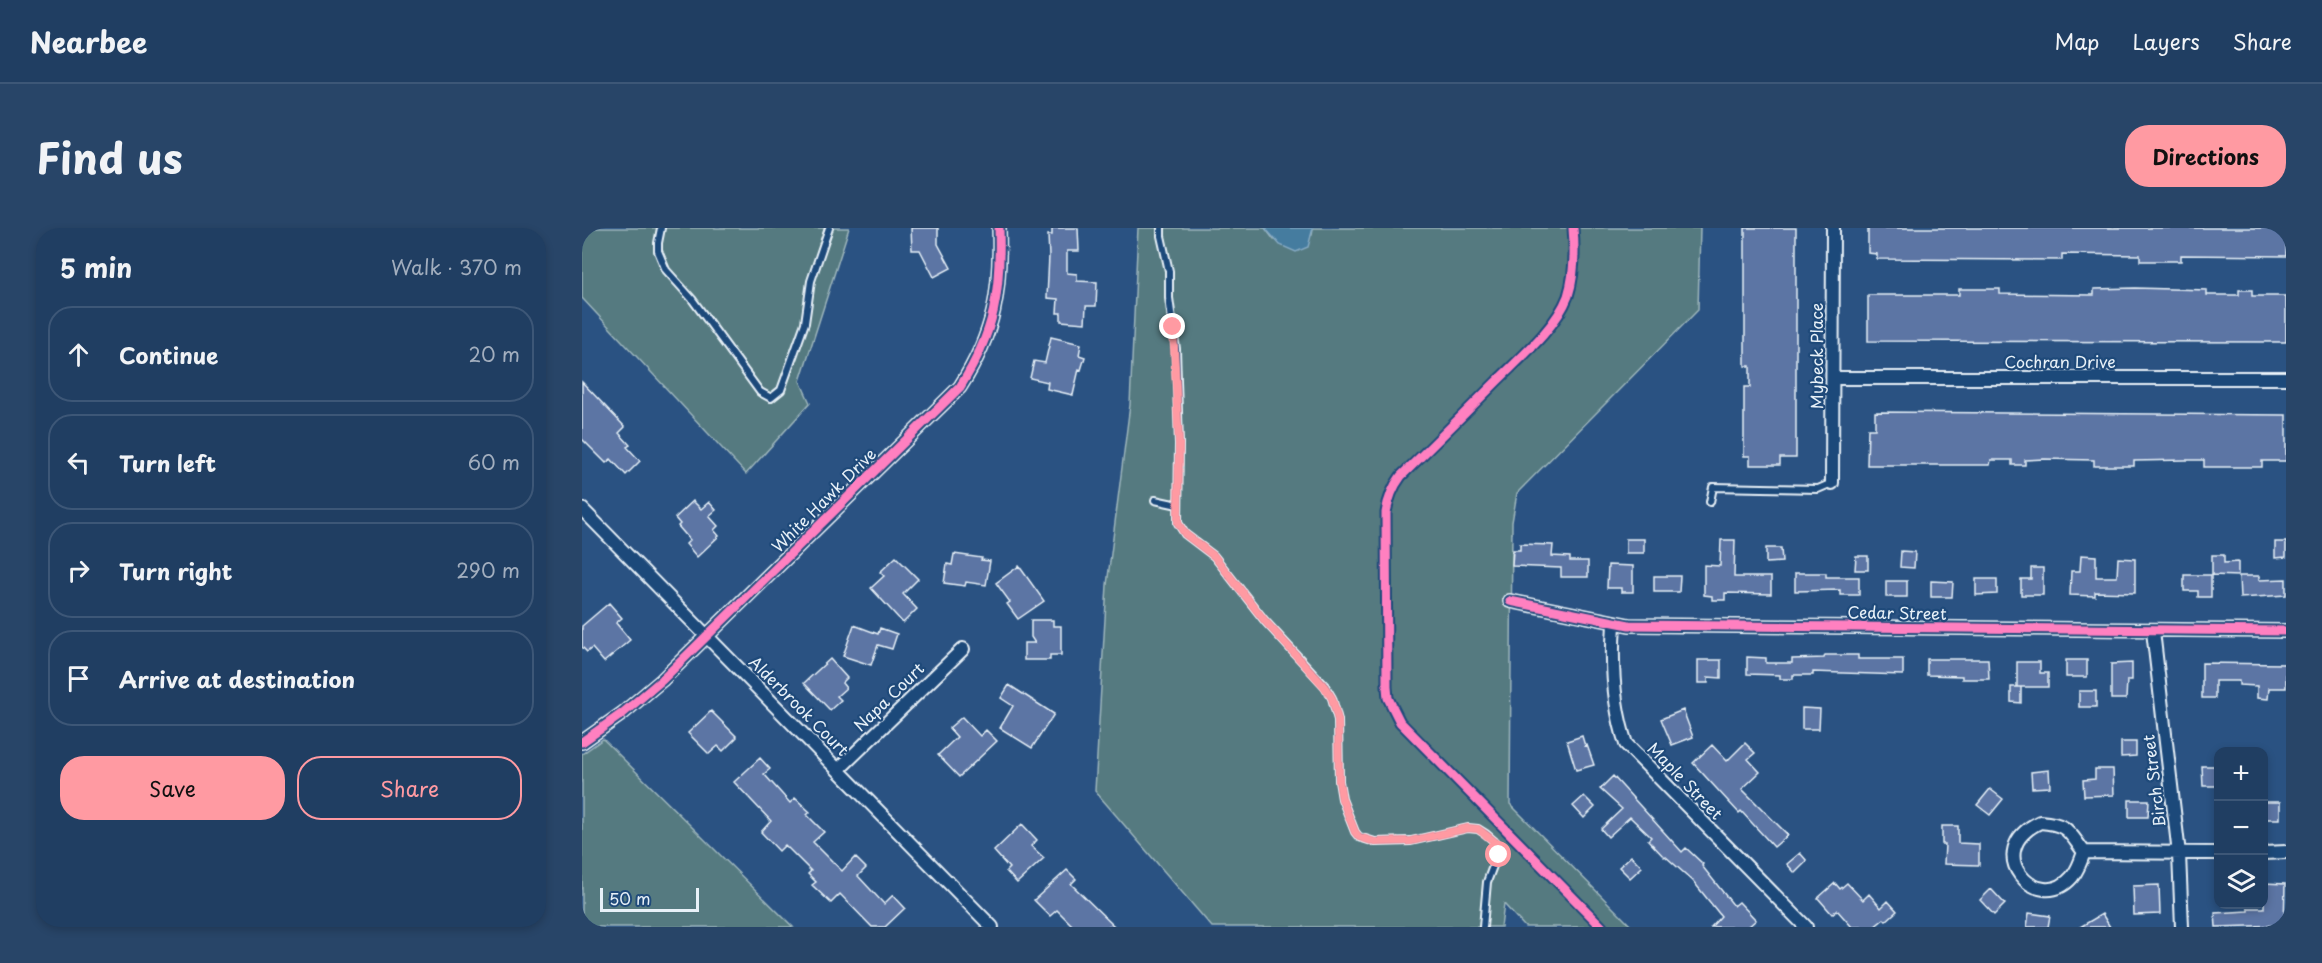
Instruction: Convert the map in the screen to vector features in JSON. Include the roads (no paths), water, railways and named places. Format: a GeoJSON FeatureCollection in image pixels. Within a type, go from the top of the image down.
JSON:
{"type":"FeatureCollection","features":[{"type":"Feature","properties":{"kind":"street","name":"White Hawk Drive"},"geometry":{"type":"LineString","coordinates":[[582,742],[642,698],[707,637],[960,387],[991,325],[999,283],[999,228]]}},
{"type":"Feature","properties":{"kind":"street","name":"Mybeck Place"},"geometry":{"type":"LineString","coordinates":[[1832,483],[1833,228]]}},
{"type":"Feature","properties":{"kind":"street","name":"Cochran Drive"},"geometry":{"type":"LineString","coordinates":[[1834,378],[2286,378]]}},
{"type":"Feature","properties":{"kind":"street","name":"Alderbrook Court"},"geometry":{"type":"LineString","coordinates":[[582,509],[992,927]]}},
{"type":"Feature","properties":{"kind":"street","name":"Cedar Street"},"geometry":{"type":"LineString","coordinates":[[1510,602],[1614,624],[2286,631]]}},
{"type":"Feature","properties":{"kind":"street","name":"Maple Street"},"geometry":{"type":"LineString","coordinates":[[1614,624],[1612,658],[1614,687],[1618,720],[1626,744],[1806,927]]}},
{"type":"Feature","properties":{"kind":"street","name":"Birch Street"},"geometry":{"type":"LineString","coordinates":[[2153,631],[2179,854],[2182,927]]}},
{"type":"Feature","properties":{"kind":"street","name":"Napa Court"},"geometry":{"type":"LineString","coordinates":[[838,770],[963,649]]}},
{"type":"Feature","properties":{"kind":"street"},"geometry":{"type":"LineString","coordinates":[[2040,822],[2057,824],[2066,828],[2084,852],[2071,879],[2062,886],[2048,889],[2030,885],[2025,881],[2017,872],[2013,853],[2018,838],[2025,829],[2040,822]]}},
{"type":"Feature","properties":{"kind":"street"},"geometry":{"type":"LineString","coordinates":[[2084,852],[2214,853]]}},
{"type":"Feature","properties":{"kind":"street"},"geometry":{"type":"LineString","coordinates":[[2268,853],[2286,852]]}},
{"type":"Feature","properties":{"kind":"lane"},"geometry":{"type":"LineString","coordinates":[[661,228],[658,251],[666,270],[692,299],[760,392],[771,398],[781,390],[805,323],[811,281],[829,228]]}},
{"type":"Feature","properties":{"kind":"lane"},"geometry":{"type":"LineString","coordinates":[[1161,228],[1169,271],[1169,298],[1176,349],[1179,444],[1178,523],[1180,529],[1214,556],[1265,621],[1324,686],[1332,698],[1340,732],[1340,790],[1345,809],[1357,834],[1363,839],[1375,842],[1411,841],[1468,828],[1478,829],[1498,846],[1499,855],[1487,882],[1483,927]]}},
{"type":"Feature","properties":{"kind":"lane"},"geometry":{"type":"LineString","coordinates":[[1710,502],[1713,487],[1818,489],[1832,483]]}},
{"type":"Feature","properties":{"kind":"lane"},"geometry":{"type":"LineString","coordinates":[[1155,500],[1178,505]]}},
{"type":"Feature","properties":{"kind":"water"},"geometry":{"type":"Polygon","coordinates":[[[1265,228],[1313,228],[1308,247],[1296,252],[1280,245],[1265,228]]]}}]}
